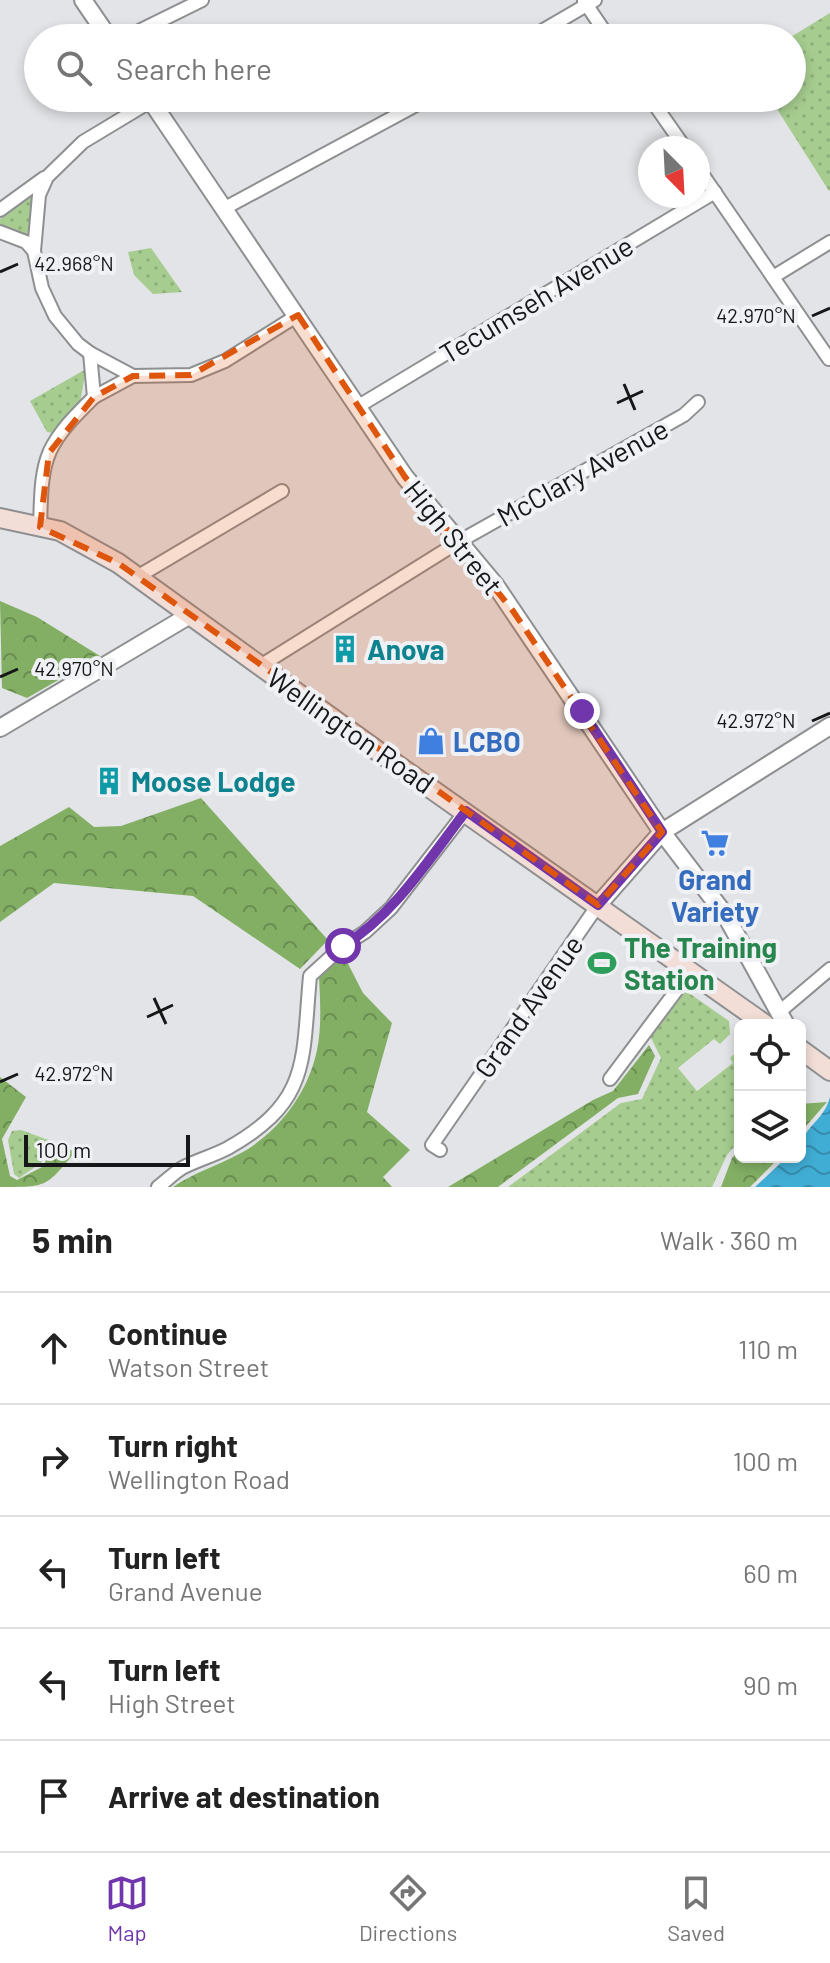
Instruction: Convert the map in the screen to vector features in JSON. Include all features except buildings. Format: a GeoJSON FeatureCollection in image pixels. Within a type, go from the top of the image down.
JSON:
{"type":"FeatureCollection","features":[{"type":"Feature","properties":{"kind":"main road","name":"Wellington Road"},"geometry":{"type":"LineString","coordinates":[[0,518],[60,531],[118,563],[745,1010],[771,1019]]}},
{"type":"Feature","properties":{"kind":"main road"},"geometry":{"type":"LineString","coordinates":[[806,1053],[830,1071]]}},
{"type":"Feature","properties":{"kind":"street"},"geometry":{"type":"LineString","coordinates":[[83,0],[99,24]]}},
{"type":"Feature","properties":{"kind":"street"},"geometry":{"type":"LineString","coordinates":[[153,24],[202,0]]}},
{"type":"Feature","properties":{"kind":"street"},"geometry":{"type":"LineString","coordinates":[[553,24],[588,2],[601,24]]}},
{"type":"Feature","properties":{"kind":"street"},"geometry":{"type":"LineString","coordinates":[[0,210],[32,189],[83,142],[130,112]]}},
{"type":"Feature","properties":{"kind":"street","name":"High Street"},"geometry":{"type":"LineString","coordinates":[[159,112],[405,477],[460,541],[522,623],[662,832],[726,916],[759,975],[776,1019]]}},
{"type":"Feature","properties":{"kind":"street"},"geometry":{"type":"LineString","coordinates":[[225,208],[403,112]]}},
{"type":"Feature","properties":{"kind":"street"},"geometry":{"type":"LineString","coordinates":[[660,112],[677,136]]}},
{"type":"Feature","properties":{"kind":"street"},"geometry":{"type":"LineString","coordinates":[[64,159],[47,177],[39,195],[34,251],[42,288],[55,316],[78,344],[133,376]]}},
{"type":"Feature","properties":{"kind":"street"},"geometry":{"type":"LineString","coordinates":[[710,185],[829,359]]}},
{"type":"Feature","properties":{"kind":"street","name":"Tecumseh Avenue"},"geometry":{"type":"LineString","coordinates":[[357,407],[715,192]]}},
{"type":"Feature","properties":{"kind":"street"},"geometry":{"type":"LineString","coordinates":[[0,232],[26,242],[34,251]]}},
{"type":"Feature","properties":{"kind":"street"},"geometry":{"type":"LineString","coordinates":[[773,277],[830,242]]}},
{"type":"Feature","properties":{"kind":"street"},"geometry":{"type":"LineString","coordinates":[[40,527],[42,488],[49,453],[64,429],[94,397],[133,376],[191,375],[225,361],[298,315]]}},
{"type":"Feature","properties":{"kind":"street"},"geometry":{"type":"LineString","coordinates":[[90,353],[94,397]]}},
{"type":"Feature","properties":{"kind":"street","name":"McClary Avenue"},"geometry":{"type":"LineString","coordinates":[[260,666],[460,541],[684,415],[698,402]]}},
{"type":"Feature","properties":{"kind":"street"},"geometry":{"type":"LineString","coordinates":[[137,577],[282,491]]}},
{"type":"Feature","properties":{"kind":"street"},"geometry":{"type":"LineString","coordinates":[[0,728],[190,615]]}},
{"type":"Feature","properties":{"kind":"street","name":"Grand Avenue"},"geometry":{"type":"LineString","coordinates":[[440,1150],[432,1145],[598,905],[662,832],[830,726]]}},
{"type":"Feature","properties":{"kind":"street"},"geometry":{"type":"LineString","coordinates":[[158,1187],[182,1169],[249,1136],[269,1121],[291,1092],[302,1067],[310,976],[391,908],[466,811]]}},
{"type":"Feature","properties":{"kind":"street"},"geometry":{"type":"LineString","coordinates":[[779,1019],[830,969]]}},
{"type":"Feature","properties":{"kind":"street"},"geometry":{"type":"LineString","coordinates":[[610,1079],[691,971]]}},
{"type":"Feature","properties":{"kind":"street"},"geometry":{"type":"LineString","coordinates":[[745,1010],[758,990],[759,975]]}},
{"type":"Feature","properties":{"kind":"highlighted area"},"geometry":{"type":"Polygon","coordinates":[[[298,315],[405,477],[513,611],[662,832],[598,905],[118,563],[40,527],[49,453],[94,397],[133,376],[191,375],[298,315]]]}},
{"type":"Feature","properties":{"kind":"green space"},"geometry":{"type":"Polygon","coordinates":[[[830,13],[829,191],[779,112],[806,112],[806,28],[830,13]]]}},
{"type":"Feature","properties":{"kind":"green space"},"geometry":{"type":"Polygon","coordinates":[[[37,193],[28,238],[0,224],[0,219],[37,193]]]}},
{"type":"Feature","properties":{"kind":"green space"},"geometry":{"type":"Polygon","coordinates":[[[151,248],[182,292],[153,294],[134,275],[128,252],[151,248]]]}},
{"type":"Feature","properties":{"kind":"green space"},"geometry":{"type":"Polygon","coordinates":[[[86,369],[80,403],[53,433],[47,432],[30,401],[86,369]]]}},
{"type":"Feature","properties":{"kind":"green space"},"geometry":{"type":"Polygon","coordinates":[[[0,601],[37,617],[100,656],[27,698],[2,688],[0,601]]]}},
{"type":"Feature","properties":{"kind":"green space"},"geometry":{"type":"Polygon","coordinates":[[[201,798],[328,940],[300,969],[193,896],[54,883],[0,922],[0,846],[69,807],[94,827],[121,826],[201,798]]]}},
{"type":"Feature","properties":{"kind":"green space"},"geometry":{"type":"Polygon","coordinates":[[[343,954],[363,993],[392,1023],[367,1112],[410,1150],[383,1177],[392,1187],[173,1187],[253,1146],[289,1111],[306,1082],[317,1050],[319,976],[343,954]]]}},
{"type":"Feature","properties":{"kind":"green space"},"geometry":{"type":"Polygon","coordinates":[[[686,991],[729,1021],[730,1034],[720,1044],[714,1039],[678,1068],[697,1091],[733,1063],[730,1058],[734,1054],[734,1147],[712,1187],[508,1187],[621,1103],[642,1099],[661,1058],[650,1036],[686,991]]]}},
{"type":"Feature","properties":{"kind":"green space"},"geometry":{"type":"Polygon","coordinates":[[[649,1045],[655,1056],[638,1094],[618,1098],[498,1187],[448,1187],[613,1091],[649,1045]]]}},
{"type":"Feature","properties":{"kind":"green space"},"geometry":{"type":"Polygon","coordinates":[[[0,1077],[26,1097],[2,1139],[10,1176],[17,1180],[42,1167],[57,1144],[75,1152],[45,1183],[0,1187],[0,1077]]]}},
{"type":"Feature","properties":{"kind":"green space"},"geometry":{"type":"Polygon","coordinates":[[[827,1102],[806,1126],[806,1104],[827,1102]]]}},
{"type":"Feature","properties":{"kind":"green space"},"geometry":{"type":"Polygon","coordinates":[[[21,1130],[54,1142],[41,1163],[19,1178],[14,1174],[8,1140],[12,1131],[21,1130]]]}},
{"type":"Feature","properties":{"kind":"green space"},"geometry":{"type":"Polygon","coordinates":[[[734,1156],[734,1163],[774,1163],[750,1187],[721,1187],[734,1156]]]}},
{"type":"Feature","properties":{"kind":"water"},"geometry":{"type":"Polygon","coordinates":[[[830,1097],[830,1187],[755,1187],[781,1163],[806,1163],[806,1134],[830,1097]]]}},
{"type":"Feature","properties":{"kind":"place","name":"Anova"},"geometry":{"type":"Point","coordinates":[345,649]}},
{"type":"Feature","properties":{"kind":"place","name":"LCBO"},"geometry":{"type":"Point","coordinates":[431,741]}},
{"type":"Feature","properties":{"kind":"place","name":"Moose Lodge"},"geometry":{"type":"Point","coordinates":[109,781]}},
{"type":"Feature","properties":{"kind":"place","name":"Grand Variety"},"geometry":{"type":"Point","coordinates":[715,843]}},
{"type":"Feature","properties":{"kind":"place","name":"The Training Station"},"geometry":{"type":"Point","coordinates":[602,963]}},
{"type":"Feature","properties":{"kind":"route"},"geometry":{"type":"LineString","coordinates":[[343,946],[365,932],[391,908],[466,811],[598,905],[662,832],[582,711]]}}]}
